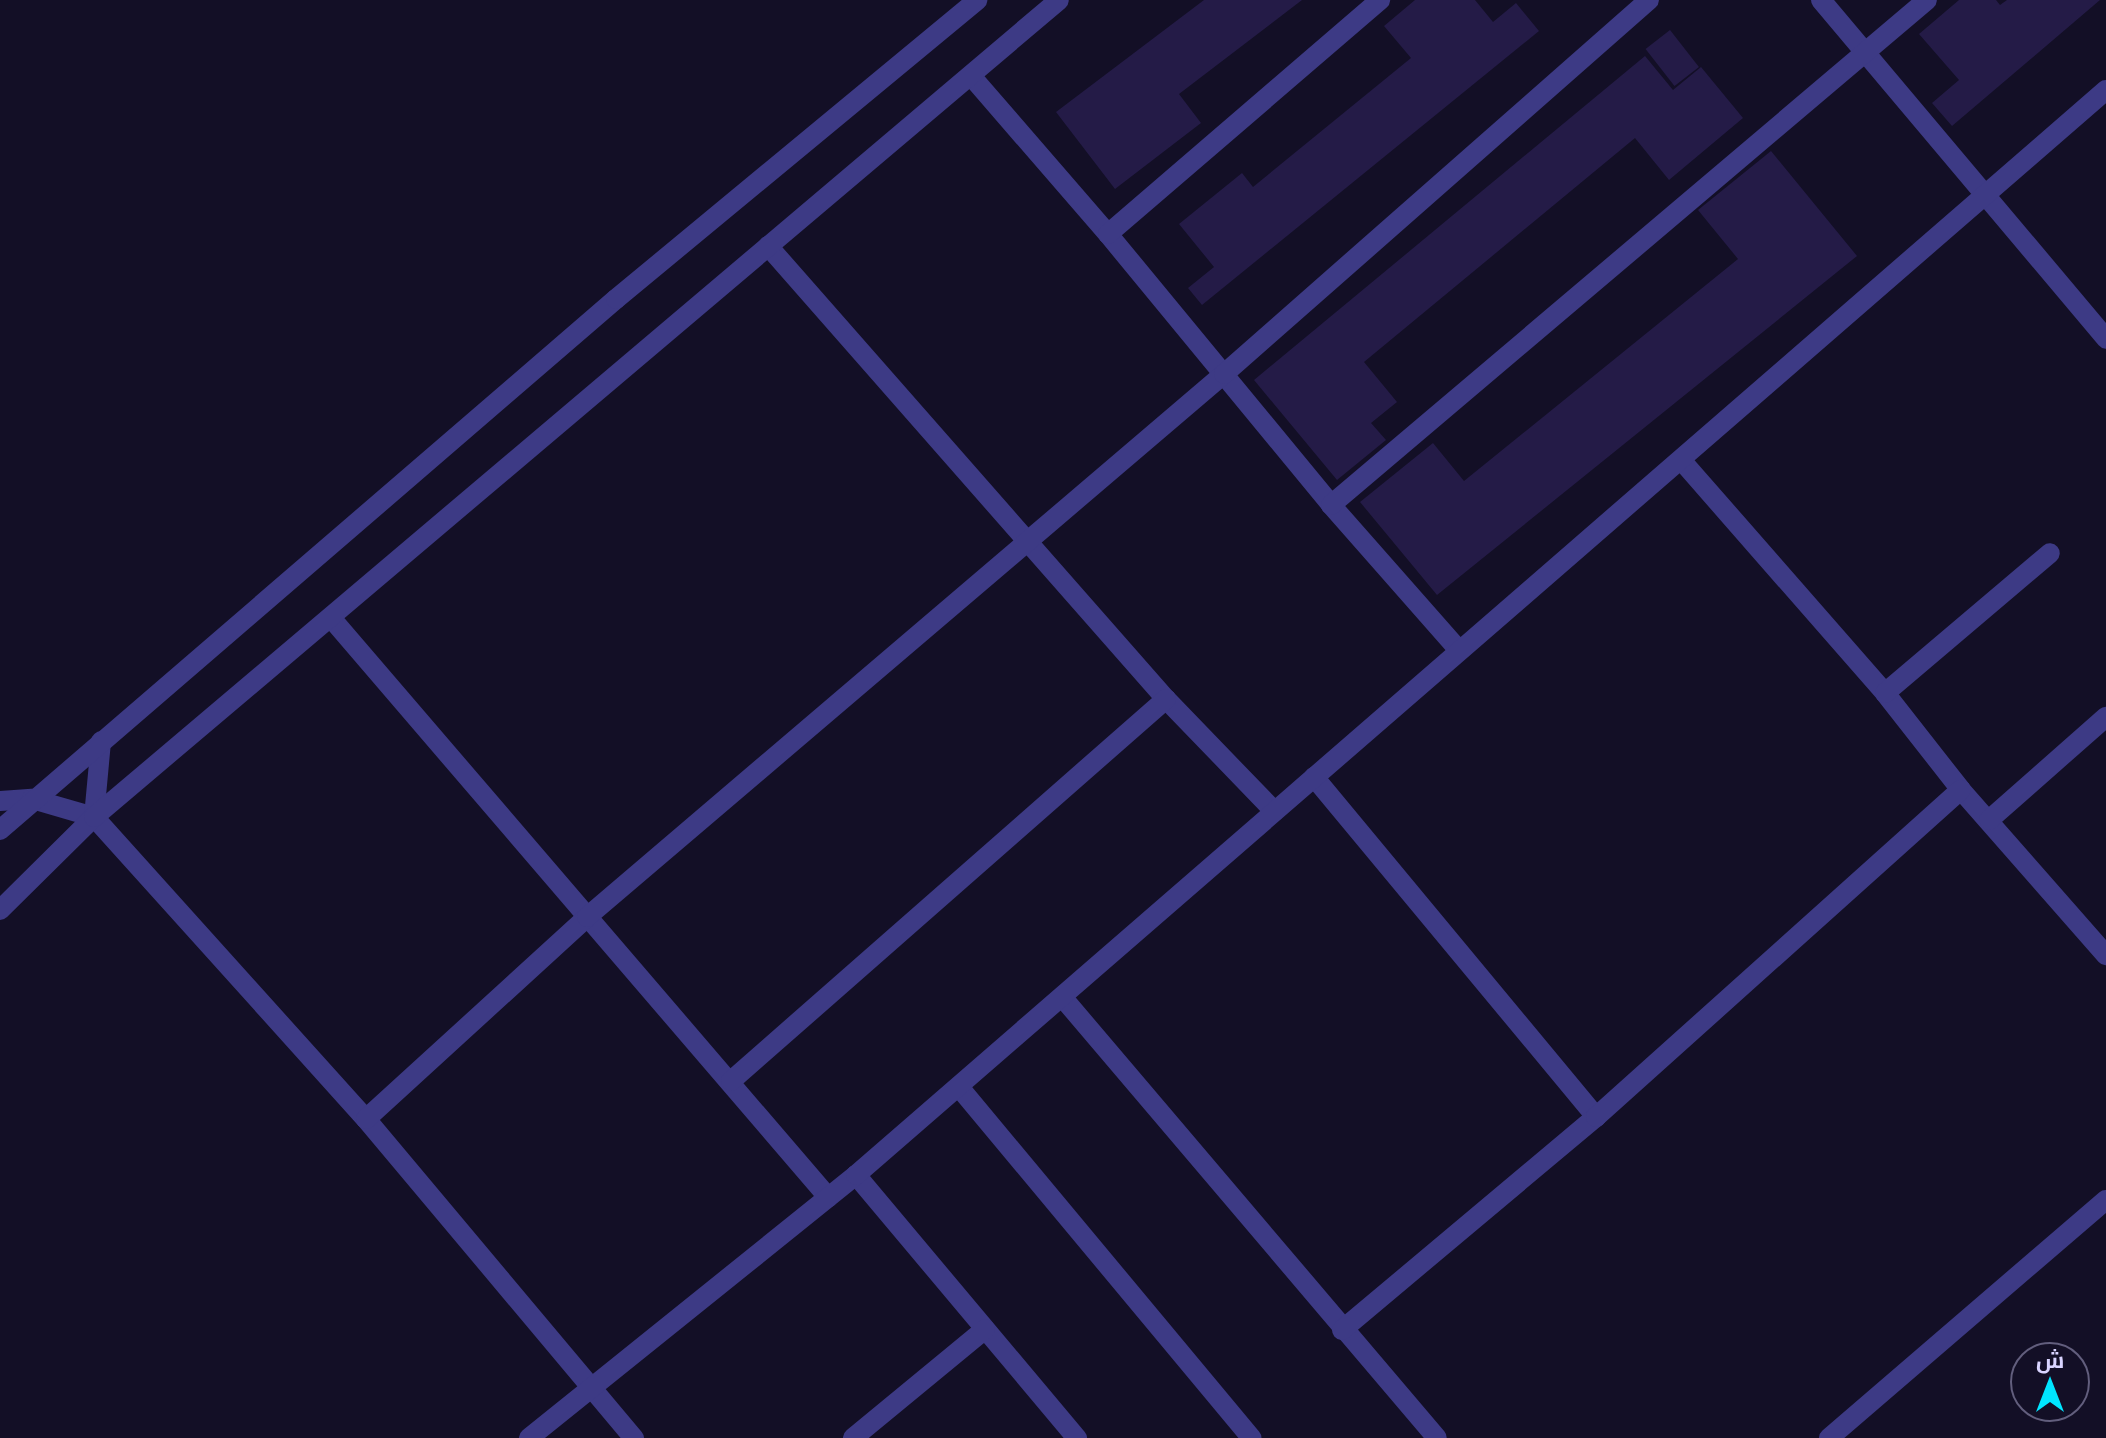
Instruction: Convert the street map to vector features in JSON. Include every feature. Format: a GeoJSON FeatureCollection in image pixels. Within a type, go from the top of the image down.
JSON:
{"type":"FeatureCollection","features":[{"type":"Feature","properties":{"kind":"street"},"geometry":{"type":"LineString","coordinates":[[0,830],[32,799],[616,299],[977,0]]}},
{"type":"Feature","properties":{"kind":"street"},"geometry":{"type":"LineString","coordinates":[[0,910],[94,817],[332,619],[1059,0]]}},
{"type":"Feature","properties":{"kind":"street"},"geometry":{"type":"LineString","coordinates":[[1108,234],[1380,0]]}},
{"type":"Feature","properties":{"kind":"street"},"geometry":{"type":"LineString","coordinates":[[366,1119],[587,917],[1224,374],[1649,0]]}},
{"type":"Feature","properties":{"kind":"street"},"geometry":{"type":"LineString","coordinates":[[1821,0],[2106,339]]}},
{"type":"Feature","properties":{"kind":"street"},"geometry":{"type":"LineString","coordinates":[[1331,505],[1927,0]]}},
{"type":"Feature","properties":{"kind":"street"},"geometry":{"type":"LineString","coordinates":[[972,77],[1108,234],[1331,505],[1459,650]]}},
{"type":"Feature","properties":{"kind":"street"},"geometry":{"type":"LineString","coordinates":[[529,1438],[856,1175],[959,1087],[2106,90]]}},
{"type":"Feature","properties":{"kind":"street"},"geometry":{"type":"LineString","coordinates":[[768,246],[1166,699],[1274,811]]}},
{"type":"Feature","properties":{"kind":"street"},"geometry":{"type":"LineString","coordinates":[[1682,461],[1885,693],[1961,790],[2103,946]]}},
{"type":"Feature","properties":{"kind":"street"},"geometry":{"type":"LineString","coordinates":[[1885,693],[2050,553]]}},
{"type":"Feature","properties":{"kind":"street"},"geometry":{"type":"LineString","coordinates":[[332,619],[828,1197]]}},
{"type":"Feature","properties":{"kind":"street"},"geometry":{"type":"LineString","coordinates":[[731,1081],[1166,699]]}},
{"type":"Feature","properties":{"kind":"street"},"geometry":{"type":"LineString","coordinates":[[1989,820],[2106,717]]}},
{"type":"Feature","properties":{"kind":"street"},"geometry":{"type":"LineString","coordinates":[[94,817],[101,741]]}},
{"type":"Feature","properties":{"kind":"street"},"geometry":{"type":"LineString","coordinates":[[1314,777],[1596,1117]]}},
{"type":"Feature","properties":{"kind":"street"},"geometry":{"type":"LineString","coordinates":[[1342,1330],[1596,1117],[1961,790]]}},
{"type":"Feature","properties":{"kind":"street"},"geometry":{"type":"LineString","coordinates":[[0,801],[32,799],[94,817],[366,1119],[634,1438]]}},
{"type":"Feature","properties":{"kind":"street"},"geometry":{"type":"LineString","coordinates":[[1063,998],[1342,1330],[1437,1438]]}},
{"type":"Feature","properties":{"kind":"street"},"geometry":{"type":"LineString","coordinates":[[959,1087],[1251,1438]]}},
{"type":"Feature","properties":{"kind":"street"},"geometry":{"type":"LineString","coordinates":[[856,1175],[1077,1438]]}},
{"type":"Feature","properties":{"kind":"street"},"geometry":{"type":"LineString","coordinates":[[1829,1438],[2106,1200]]}},
{"type":"Feature","properties":{"kind":"street"},"geometry":{"type":"LineString","coordinates":[[853,1438],[985,1329]]}},
{"type":"Feature","properties":{"kind":"building"},"geometry":{"type":"Polygon","coordinates":[[[1204,0],[1302,0],[1179,94],[1201,123],[1115,189],[1056,112],[1204,0]]]}},
{"type":"Feature","properties":{"kind":"building"},"geometry":{"type":"Polygon","coordinates":[[[1415,0],[1475,0],[1493,22],[1516,3],[1539,31],[1202,305],[1188,288],[1214,267],[1179,224],[1242,173],[1253,187],[1411,58],[1384,26],[1415,0]]]}},
{"type":"Feature","properties":{"kind":"building"},"geometry":{"type":"Polygon","coordinates":[[[1959,0],[1996,0],[2000,5],[2007,0],[2100,0],[1952,126],[1932,103],[1959,80],[1919,34],[1959,0]]]}},
{"type":"Feature","properties":{"kind":"building"},"geometry":{"type":"Polygon","coordinates":[[[1670,30],[1699,67],[1675,86],[1646,49],[1670,30]]]}},
{"type":"Feature","properties":{"kind":"building"},"geometry":{"type":"Polygon","coordinates":[[[1645,56],[1673,90],[1701,67],[1743,118],[1669,180],[1635,138],[1364,362],[1397,402],[1371,423],[1386,440],[1337,480],[1254,380],[1645,56]]]}},
{"type":"Feature","properties":{"kind":"building"},"geometry":{"type":"Polygon","coordinates":[[[1771,151],[1857,256],[1437,595],[1360,502],[1433,443],[1464,481],[1738,259],[1698,210],[1771,151]]]}}]}
